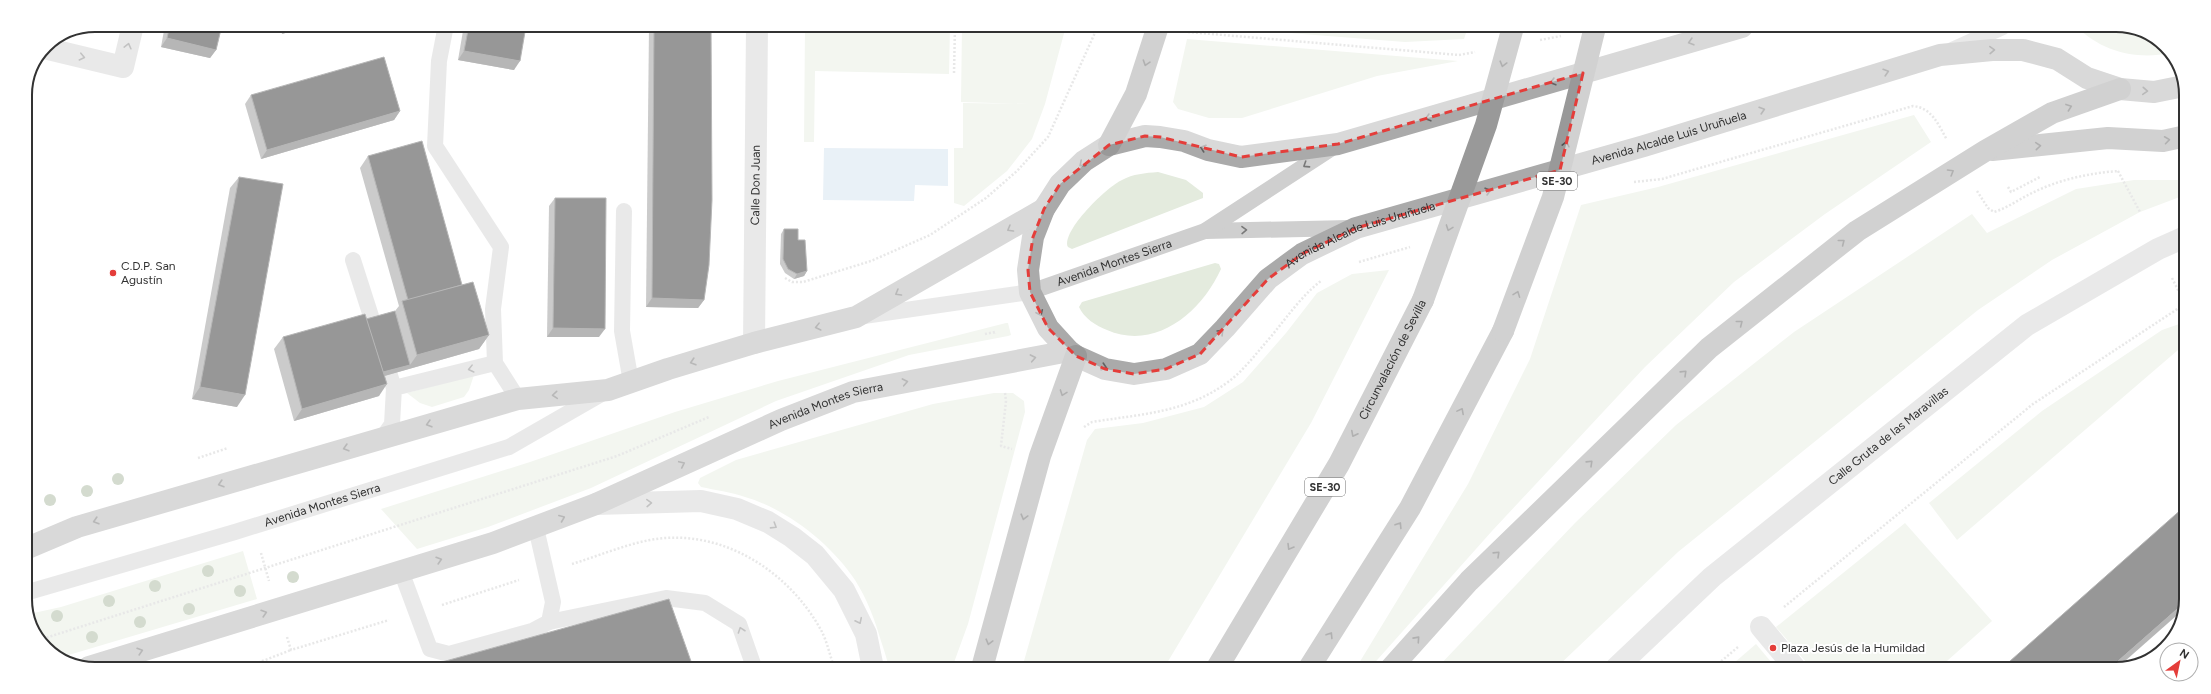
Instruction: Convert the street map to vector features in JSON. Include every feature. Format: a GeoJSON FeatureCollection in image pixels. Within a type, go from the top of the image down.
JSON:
{"type":"FeatureCollection","features":[{"type":"Feature","properties":{"kind":"highway"},"geometry":{"type":"LineString","coordinates":[[1109,145],[1136,94],[1156,32]]}},
{"type":"Feature","properties":{"kind":"highway","name":"Circunvalación de Sevilla"},"geometry":{"type":"LineString","coordinates":[[1221,662],[1339,464],[1423,300],[1486,125],[1512,32]]}},
{"type":"Feature","properties":{"kind":"highway","name":"SE-30"},"geometry":{"type":"LineString","coordinates":[[1313,662],[1410,508],[1503,331],[1554,197],[1593,32]]}},
{"type":"Feature","properties":{"kind":"highway"},"geometry":{"type":"LineString","coordinates":[[1396,662],[1469,581],[1710,348],[1857,230],[1985,151],[2052,113],[2120,89]]}},
{"type":"Feature","properties":{"kind":"highway"},"geometry":{"type":"LineString","coordinates":[[1985,151],[2108,138],[2163,141],[2179,138]]}},
{"type":"Feature","properties":{"kind":"highway"},"geometry":{"type":"LineString","coordinates":[[984,662],[1040,456],[1073,354]]}},
{"type":"Feature","properties":{"kind":"main road"},"geometry":{"type":"LineString","coordinates":[[1073,354],[1048,328],[1030,292],[1028,270],[1033,237],[1044,209],[1060,184],[1084,161],[1109,145],[1145,136],[1160,137],[1184,141],[1208,150],[1241,157],[1338,144],[1725,32]]}},
{"type":"Feature","properties":{"kind":"main road","name":"Avenida Alcalde Luis Uruñuela"},"geometry":{"type":"LineString","coordinates":[[1073,354],[1105,369],[1134,374],[1166,369],[1200,354],[1268,279],[1302,254],[1356,228],[1644,146],[1940,55],[1992,50],[2022,50],[2057,59],[2087,78],[2120,89],[2154,92],[2179,87]]}},
{"type":"Feature","properties":{"kind":"main road","name":"Avenida Montes Sierra"},"geometry":{"type":"LineString","coordinates":[[32,546],[77,527],[518,399],[608,390],[754,343],[856,318],[1044,209]]}},
{"type":"Feature","properties":{"kind":"main road","name":"Avenida Montes Sierra"},"geometry":{"type":"LineString","coordinates":[[105,662],[536,528],[596,504],[781,420],[853,392],[1000,365],[1073,354]]}},
{"type":"Feature","properties":{"kind":"street"},"geometry":{"type":"LineString","coordinates":[[51,50],[123,67],[131,32]]}},
{"type":"Feature","properties":{"kind":"street","name":"Calle Don Juan"},"geometry":{"type":"LineString","coordinates":[[754,343],[757,32]]}},
{"type":"Feature","properties":{"kind":"street","name":"Calle Gruta de las Maravillas"},"geometry":{"type":"LineString","coordinates":[[1622,662],[1712,578],[2027,325],[2158,249],[2179,240]]}},
{"type":"Feature","properties":{"kind":"street","name":"Avenida Montes Sierra"},"geometry":{"type":"LineString","coordinates":[[596,504],[702,501],[737,509],[768,522],[792,537],[815,555],[844,590],[866,634],[872,662]]}},
{"type":"Feature","properties":{"kind":"street"},"geometry":{"type":"LineString","coordinates":[[1761,627],[1790,662]]}},
{"type":"Feature","properties":{"kind":"lane"},"geometry":{"type":"LineString","coordinates":[[445,32],[439,61],[435,146],[501,247],[493,309],[495,363],[518,399]]}},
{"type":"Feature","properties":{"kind":"lane","name":"Avenida Alcalde Luis Uruñuela"},"geometry":{"type":"LineString","coordinates":[[1940,55],[1992,32]]}},
{"type":"Feature","properties":{"kind":"lane"},"geometry":{"type":"LineString","coordinates":[[1205,231],[1338,144]]}},
{"type":"Feature","properties":{"kind":"lane"},"geometry":{"type":"LineString","coordinates":[[624,211],[622,331],[631,382]]}},
{"type":"Feature","properties":{"kind":"lane"},"geometry":{"type":"LineString","coordinates":[[1205,231],[1356,228]]}},
{"type":"Feature","properties":{"kind":"lane","name":"Avenida Montes Sierra"},"geometry":{"type":"LineString","coordinates":[[856,318],[1030,292],[1205,231]]}},
{"type":"Feature","properties":{"kind":"lane"},"geometry":{"type":"LineString","coordinates":[[353,260],[394,388],[392,424],[383,437]]}},
{"type":"Feature","properties":{"kind":"lane"},"geometry":{"type":"LineString","coordinates":[[394,388],[495,363]]}},
{"type":"Feature","properties":{"kind":"lane","name":"Avenida Montes Sierra"},"geometry":{"type":"LineString","coordinates":[[32,591],[235,532],[509,447],[608,390]]}},
{"type":"Feature","properties":{"kind":"lane"},"geometry":{"type":"LineString","coordinates":[[536,528],[553,602],[549,622]]}},
{"type":"Feature","properties":{"kind":"lane"},"geometry":{"type":"LineString","coordinates":[[401,571],[430,649],[448,654],[532,631],[549,622],[666,598],[706,603],[739,624],[752,662]]}},
{"type":"Feature","properties":{"kind":"lane"},"geometry":{"type":"LineString","coordinates":[[666,598],[674,613]]}},
{"type":"Feature","properties":{"kind":"path"},"geometry":{"type":"LineString","coordinates":[[954,73],[955,32]]}},
{"type":"Feature","properties":{"kind":"path"},"geometry":{"type":"LineString","coordinates":[[782,277],[792,282],[803,282],[871,261],[930,235],[986,198],[1017,171],[1048,137],[1095,32]]}},
{"type":"Feature","properties":{"kind":"path"},"geometry":{"type":"LineString","coordinates":[[1188,32],[1460,55],[1483,50]]}},
{"type":"Feature","properties":{"kind":"path"},"geometry":{"type":"LineString","coordinates":[[1538,40],[1562,36]]}},
{"type":"Feature","properties":{"kind":"path"},"geometry":{"type":"LineString","coordinates":[[1632,182],[1662,179],[1913,106],[1924,107],[1933,115],[1985,204],[1994,212],[2002,210],[2030,193],[2061,182],[2092,174],[2125,171]]}},
{"type":"Feature","properties":{"kind":"path"},"geometry":{"type":"LineString","coordinates":[[2118,171],[2140,212]]}},
{"type":"Feature","properties":{"kind":"path"},"geometry":{"type":"LineString","coordinates":[[1357,263],[1416,245]]}},
{"type":"Feature","properties":{"kind":"path"},"geometry":{"type":"LineString","coordinates":[[1082,429],[1092,422],[1176,409],[1202,399],[1228,382],[1273,335],[1298,300],[1327,276]]}},
{"type":"Feature","properties":{"kind":"path"},"geometry":{"type":"LineString","coordinates":[[2172,278],[2179,292]]}},
{"type":"Feature","properties":{"kind":"path"},"geometry":{"type":"LineString","coordinates":[[1719,662],[2032,404],[2179,308]]}},
{"type":"Feature","properties":{"kind":"path"},"geometry":{"type":"LineString","coordinates":[[981,335],[995,332],[1006,400],[1001,446],[1040,456]]}},
{"type":"Feature","properties":{"kind":"path"},"geometry":{"type":"LineString","coordinates":[[46,638],[617,456],[714,415]]}},
{"type":"Feature","properties":{"kind":"path"},"geometry":{"type":"LineString","coordinates":[[260,662],[291,650]]}},
{"type":"Feature","properties":{"kind":"highlighted area"},"geometry":{"type":"Polygon","coordinates":[[[1583,73],[1560,170],[1356,228],[1302,254],[1268,279],[1200,354],[1166,369],[1134,374],[1105,369],[1076,356],[1048,328],[1030,292],[1028,270],[1033,237],[1044,209],[1060,184],[1109,145],[1145,136],[1160,137],[1241,157],[1338,144],[1583,73]]]}},
{"type":"Feature","properties":{"kind":"shaded area"},"geometry":{"type":"Polygon","coordinates":[[[805,32],[950,32],[949,74],[815,71],[814,142],[804,142],[805,32]]]}},
{"type":"Feature","properties":{"kind":"shaded area"},"geometry":{"type":"Polygon","coordinates":[[[962,32],[1064,32],[1045,104],[1032,139],[1007,171],[964,206],[954,203],[954,148],[963,148],[963,103],[1030,104],[961,102],[962,32]]]}},
{"type":"Feature","properties":{"kind":"shaded area"},"geometry":{"type":"Polygon","coordinates":[[[1278,32],[1466,32],[1464,39],[1405,42],[1278,32]]]}},
{"type":"Feature","properties":{"kind":"shaded area"},"geometry":{"type":"Polygon","coordinates":[[[2083,32],[2116,32],[2132,34],[2144,38],[2164,54],[2145,55],[2120,52],[2097,43],[2083,32]]]}},
{"type":"Feature","properties":{"kind":"shaded area"},"geometry":{"type":"Polygon","coordinates":[[[1187,39],[1458,61],[1377,76],[1242,118],[1209,118],[1178,109],[1173,102],[1187,39]]]}},
{"type":"Feature","properties":{"kind":"shaded area"},"geometry":{"type":"Polygon","coordinates":[[[1914,115],[1931,142],[1825,214],[1734,282],[1645,367],[1492,531],[1375,662],[1360,662],[1468,484],[1530,359],[1581,205],[1658,187],[1914,115]]]}},
{"type":"Feature","properties":{"kind":"shaded area"},"geometry":{"type":"Polygon","coordinates":[[[1158,172],[1186,180],[1203,193],[1203,198],[1072,249],[1068,247],[1068,240],[1078,220],[1115,184],[1130,176],[1158,172]]]}},
{"type":"Feature","properties":{"kind":"shaded area"},"geometry":{"type":"Polygon","coordinates":[[[2134,180],[2179,180],[2179,197],[2140,212],[2052,260],[1978,310],[1678,552],[1562,662],[1443,662],[1575,523],[1676,425],[1794,332],[1972,214],[1987,233],[2076,189],[2134,180]]]}},
{"type":"Feature","properties":{"kind":"shaded area"},"geometry":{"type":"Polygon","coordinates":[[[1215,263],[1219,264],[1221,269],[1202,300],[1189,313],[1174,324],[1159,332],[1142,336],[1125,335],[1107,330],[1091,321],[1084,315],[1079,307],[1082,302],[1215,263]]]}},
{"type":"Feature","properties":{"kind":"shaded area"},"geometry":{"type":"Polygon","coordinates":[[[1389,270],[1311,423],[1168,662],[1024,662],[1087,440],[1095,429],[1143,423],[1204,407],[1243,382],[1286,333],[1317,293],[1352,274],[1389,270]]]}},
{"type":"Feature","properties":{"kind":"shaded area"},"geometry":{"type":"Polygon","coordinates":[[[1008,323],[1011,335],[909,355],[776,401],[591,488],[488,527],[417,549],[381,509],[530,462],[675,412],[778,381],[1008,323]]]}},
{"type":"Feature","properties":{"kind":"shaded area"},"geometry":{"type":"Polygon","coordinates":[[[2179,324],[2179,349],[1957,540],[1929,503],[2042,411],[2162,330],[2179,324]]]}},
{"type":"Feature","properties":{"kind":"shaded area"},"geometry":{"type":"Polygon","coordinates":[[[474,375],[469,390],[464,397],[432,407],[420,403],[407,393],[474,375]]]}},
{"type":"Feature","properties":{"kind":"shaded area"},"geometry":{"type":"Polygon","coordinates":[[[994,393],[1013,393],[1024,401],[1025,412],[968,624],[954,662],[887,662],[876,625],[855,580],[834,554],[821,541],[792,519],[777,510],[740,495],[701,487],[698,483],[700,478],[736,460],[933,404],[994,393]]]}},
{"type":"Feature","properties":{"kind":"shaded area"},"geometry":{"type":"Polygon","coordinates":[[[1905,523],[1992,621],[1946,662],[1806,662],[1776,627],[1905,523]]]}},
{"type":"Feature","properties":{"kind":"shaded area"},"geometry":{"type":"Polygon","coordinates":[[[243,551],[257,599],[67,656],[50,644],[40,630],[34,613],[61,607],[243,551]]]}},
{"type":"Feature","properties":{"kind":"shaded area"},"geometry":{"type":"Polygon","coordinates":[[[1756,644],[1771,662],[1735,662],[1756,644]]]}},
{"type":"Feature","properties":{"kind":"water"},"geometry":{"type":"Polygon","coordinates":[[[824,148],[948,149],[948,186],[915,185],[914,201],[823,200],[824,148]]]}},
{"type":"Feature","properties":{"kind":"building"},"geometry":{"type":"Polygon","coordinates":[[[168,32],[220,32],[216,50],[167,38],[168,32]]]}},
{"type":"Feature","properties":{"kind":"building"},"geometry":{"type":"Polygon","coordinates":[[[468,32],[525,32],[520,61],[464,51],[468,32]]]}},
{"type":"Feature","properties":{"kind":"building"},"geometry":{"type":"Polygon","coordinates":[[[654,32],[711,32],[712,200],[709,265],[704,300],[652,298],[654,32]]]}},
{"type":"Feature","properties":{"kind":"building"},"geometry":{"type":"Polygon","coordinates":[[[384,57],[400,111],[267,150],[251,95],[384,57]]]}},
{"type":"Feature","properties":{"kind":"building"},"geometry":{"type":"Polygon","coordinates":[[[422,141],[462,285],[408,300],[368,156],[422,141]]]}},
{"type":"Feature","properties":{"kind":"building"},"geometry":{"type":"Polygon","coordinates":[[[239,177],[283,184],[245,395],[200,387],[239,177]]]}},
{"type":"Feature","properties":{"kind":"building"},"geometry":{"type":"Polygon","coordinates":[[[555,198],[606,198],[605,329],[553,328],[555,198]]]}},
{"type":"Feature","properties":{"kind":"building"},"geometry":{"type":"Polygon","coordinates":[[[784,229],[798,229],[798,240],[805,240],[807,271],[797,274],[788,269],[783,259],[784,229]]]}},
{"type":"Feature","properties":{"kind":"building"},"geometry":{"type":"Polygon","coordinates":[[[473,282],[489,335],[417,355],[402,301],[473,282]]]}},
{"type":"Feature","properties":{"kind":"building"},"geometry":{"type":"Polygon","coordinates":[[[395,311],[410,365],[383,372],[366,319],[395,311]]]}},
{"type":"Feature","properties":{"kind":"building"},"geometry":{"type":"Polygon","coordinates":[[[365,314],[387,384],[302,409],[283,337],[365,314]]]}},
{"type":"Feature","properties":{"kind":"building"},"geometry":{"type":"Polygon","coordinates":[[[2179,511],[2178,608],[2117,662],[2009,662],[2179,511]]]}},
{"type":"Feature","properties":{"kind":"building"},"geometry":{"type":"Polygon","coordinates":[[[669,599],[691,662],[442,662],[669,599]]]}},
{"type":"Feature","properties":{"kind":"place","name":"C.D.P. San Agustín"},"geometry":{"type":"Point","coordinates":[113,273]}},
{"type":"Feature","properties":{"kind":"place","name":"Plaza Jesús de la Humildad"},"geometry":{"type":"Point","coordinates":[1773,648]}}]}
